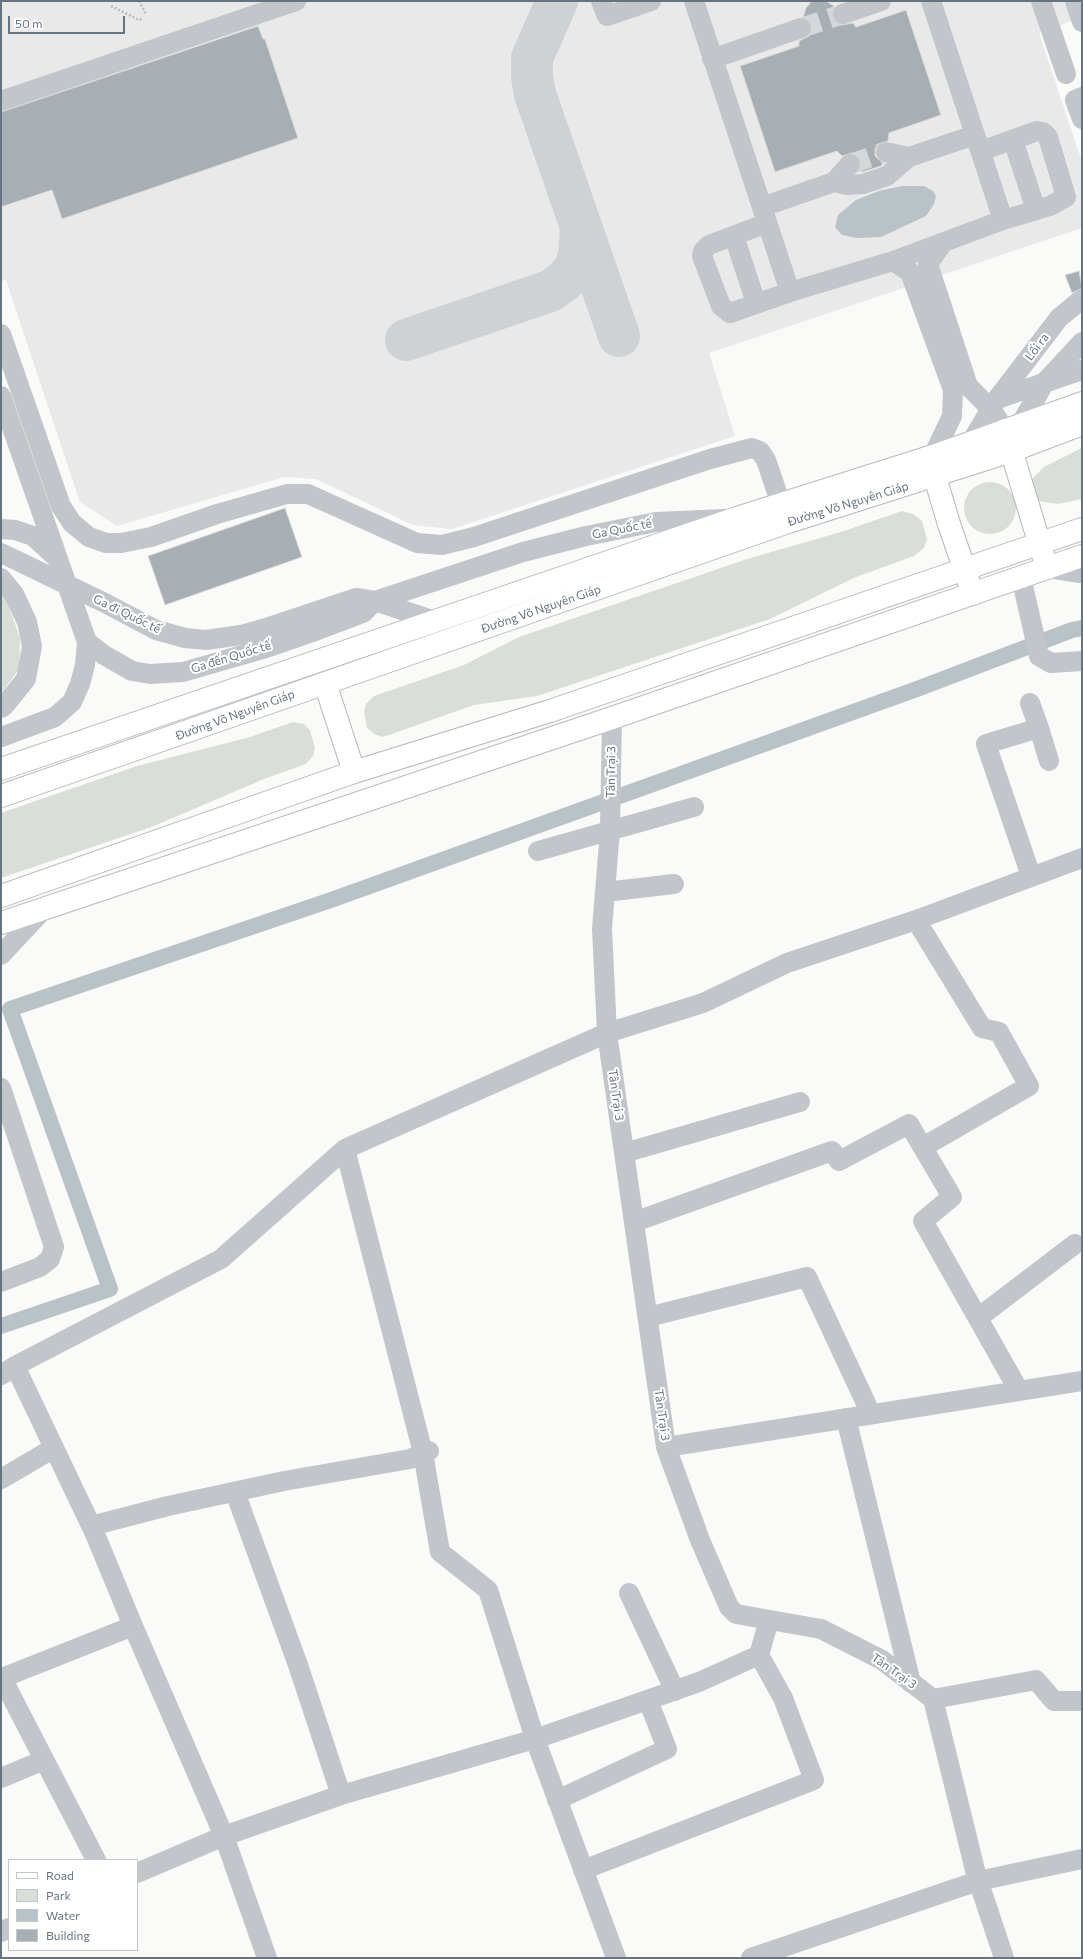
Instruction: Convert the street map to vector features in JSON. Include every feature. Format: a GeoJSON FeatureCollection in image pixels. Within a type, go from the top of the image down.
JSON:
{"type":"FeatureCollection","features":[{"type":"Feature","properties":{"kind":"main road","name":"Đường Võ Nguyên Giáp"},"geometry":{"type":"LineString","coordinates":[[934,466],[971,442],[1082,403]]}},
{"type":"Feature","properties":{"kind":"main road","name":"Đường Võ Nguyên Giáp"},"geometry":{"type":"LineString","coordinates":[[1,796],[326,683],[780,518],[934,466],[1011,451],[1082,424]]}},
{"type":"Feature","properties":{"kind":"main road"},"geometry":{"type":"LineString","coordinates":[[1013,427],[1011,451],[1047,568]]}},
{"type":"Feature","properties":{"kind":"main road"},"geometry":{"type":"LineString","coordinates":[[934,466],[973,594]]}},
{"type":"Feature","properties":{"kind":"main road","name":"Đường Võ Nguyên Giáp"},"geometry":{"type":"LineString","coordinates":[[1,769],[737,518]]}},
{"type":"Feature","properties":{"kind":"main road"},"geometry":{"type":"LineString","coordinates":[[737,518],[780,518]]}},
{"type":"Feature","properties":{"kind":"main road"},"geometry":{"type":"LineString","coordinates":[[1,896],[354,772],[550,711],[775,636],[1082,529]]}},
{"type":"Feature","properties":{"kind":"main road"},"geometry":{"type":"LineString","coordinates":[[1,922],[612,718],[1082,556]]}},
{"type":"Feature","properties":{"kind":"main road"},"geometry":{"type":"LineString","coordinates":[[775,636],[817,647]]}},
{"type":"Feature","properties":{"kind":"main road"},"geometry":{"type":"LineString","coordinates":[[326,683],[354,772]]}},
{"type":"Feature","properties":{"kind":"street"},"geometry":{"type":"LineString","coordinates":[[1,101],[296,1]]}},
{"type":"Feature","properties":{"kind":"street"},"geometry":{"type":"LineString","coordinates":[[601,1],[606,16],[650,1]]}},
{"type":"Feature","properties":{"kind":"street"},"geometry":{"type":"LineString","coordinates":[[694,1],[790,292]]}},
{"type":"Feature","properties":{"kind":"street"},"geometry":{"type":"LineString","coordinates":[[843,14],[881,1]]}},
{"type":"Feature","properties":{"kind":"street"},"geometry":{"type":"LineString","coordinates":[[931,1],[1003,220]]}},
{"type":"Feature","properties":{"kind":"street"},"geometry":{"type":"LineString","coordinates":[[1041,1],[1066,74]]}},
{"type":"Feature","properties":{"kind":"street"},"geometry":{"type":"LineString","coordinates":[[1075,1],[1082,22]]}},
{"type":"Feature","properties":{"kind":"street"},"geometry":{"type":"LineString","coordinates":[[712,59],[801,28]]}},
{"type":"Feature","properties":{"kind":"street"},"geometry":{"type":"LineString","coordinates":[[1079,99],[1082,120]]}},
{"type":"Feature","properties":{"kind":"street"},"geometry":{"type":"LineString","coordinates":[[850,164],[834,182],[764,215],[734,236],[709,245],[703,251],[702,256],[721,306],[725,310],[730,312],[893,261],[1003,220],[1050,206],[1066,196],[1048,137],[1043,132],[1037,131],[1013,140],[978,143],[909,157],[886,152]]}},
{"type":"Feature","properties":{"kind":"street"},"geometry":{"type":"LineString","coordinates":[[1013,140],[1036,210]]}},
{"type":"Feature","properties":{"kind":"street"},"geometry":{"type":"LineString","coordinates":[[834,182],[856,185],[887,176],[909,157]]}},
{"type":"Feature","properties":{"kind":"street"},"geometry":{"type":"LineString","coordinates":[[734,236],[756,304]]}},
{"type":"Feature","properties":{"kind":"street"},"geometry":{"type":"LineString","coordinates":[[942,244],[928,264],[968,386],[994,404],[1013,427],[1045,382],[1082,342]]}},
{"type":"Feature","properties":{"kind":"street"},"geometry":{"type":"LineString","coordinates":[[893,261],[910,272],[953,390],[952,416],[934,466]]}},
{"type":"Feature","properties":{"kind":"street","name":"Lối ra"},"geometry":{"type":"LineString","coordinates":[[971,442],[994,404],[1059,318],[1082,300]]}},
{"type":"Feature","properties":{"kind":"street"},"geometry":{"type":"LineString","coordinates":[[1,334],[61,506],[72,523],[89,537],[106,543],[121,543],[151,537],[217,514],[286,494],[308,494],[417,543],[442,545],[474,537],[722,455],[752,448],[760,451],[766,460],[780,518]]}},
{"type":"Feature","properties":{"kind":"street"},"geometry":{"type":"LineString","coordinates":[[994,404],[1045,382],[1082,370]]}},
{"type":"Feature","properties":{"kind":"street"},"geometry":{"type":"LineString","coordinates":[[1,396],[87,642],[85,666],[80,684],[72,702],[55,717],[1,737]]}},
{"type":"Feature","properties":{"kind":"street","name":"Ga Quốc tế"},"geometry":{"type":"LineString","coordinates":[[375,602],[403,592],[418,596],[503,567],[510,556],[586,536],[656,522],[737,518]]}},
{"type":"Feature","properties":{"kind":"street"},"geometry":{"type":"LineString","coordinates":[[1,529],[15,530],[33,536],[57,558]]}},
{"type":"Feature","properties":{"kind":"street","name":"Ga đi Quốc tế"},"geometry":{"type":"LineString","coordinates":[[1,553],[105,603],[156,630],[185,638],[206,640],[241,635],[356,598],[375,602]]}},
{"type":"Feature","properties":{"kind":"street"},"geometry":{"type":"LineString","coordinates":[[1047,568],[1078,573],[1082,572]]}},
{"type":"Feature","properties":{"kind":"street"},"geometry":{"type":"LineString","coordinates":[[1020,577],[1039,656],[1050,663],[1081,665]]}},
{"type":"Feature","properties":{"kind":"street"},"geometry":{"type":"LineString","coordinates":[[1,578],[14,594],[27,622],[32,646],[26,679],[1,708]]}},
{"type":"Feature","properties":{"kind":"street"},"geometry":{"type":"LineString","coordinates":[[375,602],[435,621]]}},
{"type":"Feature","properties":{"kind":"street","name":"Ga đến Quốc tế"},"geometry":{"type":"LineString","coordinates":[[87,642],[113,661],[132,672],[150,674],[183,672],[263,649],[357,616],[363,613],[375,602]]}},
{"type":"Feature","properties":{"kind":"street"},"geometry":{"type":"LineString","coordinates":[[1030,703],[1049,761]]}},
{"type":"Feature","properties":{"kind":"street","name":"Tân Trại 3"},"geometry":{"type":"LineString","coordinates":[[612,718],[610,820],[602,929],[607,1033],[666,1447],[700,1540],[729,1607],[736,1614],[821,1629],[882,1660],[933,1699]]}},
{"type":"Feature","properties":{"kind":"street"},"geometry":{"type":"LineString","coordinates":[[1031,876],[986,744],[1038,728]]}},
{"type":"Feature","properties":{"kind":"street"},"geometry":{"type":"LineString","coordinates":[[538,851],[610,820],[694,807]]}},
{"type":"Feature","properties":{"kind":"street"},"geometry":{"type":"LineString","coordinates":[[267,1958],[224,1836],[91,1526],[54,1448],[8,1371],[221,1259],[345,1149],[607,1033],[703,1003],[787,962],[916,920],[1082,858]]}},
{"type":"Feature","properties":{"kind":"street"},"geometry":{"type":"LineString","coordinates":[[605,892],[674,884]]}},
{"type":"Feature","properties":{"kind":"street"},"geometry":{"type":"LineString","coordinates":[[1,956],[44,908]]}},
{"type":"Feature","properties":{"kind":"street"},"geometry":{"type":"LineString","coordinates":[[916,920],[982,1028],[999,1032],[1029,1086],[923,1147]]}},
{"type":"Feature","properties":{"kind":"street"},"geometry":{"type":"LineString","coordinates":[[1,1088],[54,1248],[50,1259],[40,1267],[1,1282]]}},
{"type":"Feature","properties":{"kind":"street"},"geometry":{"type":"LineString","coordinates":[[624,1153],[800,1102]]}},
{"type":"Feature","properties":{"kind":"street"},"geometry":{"type":"LineString","coordinates":[[634,1222],[832,1151],[839,1161],[909,1124],[952,1197],[924,1221],[1019,1391]]}},
{"type":"Feature","properties":{"kind":"street"},"geometry":{"type":"LineString","coordinates":[[345,1149],[426,1452],[440,1552],[488,1590],[535,1739],[616,1958]]}},
{"type":"Feature","properties":{"kind":"street"},"geometry":{"type":"LineString","coordinates":[[978,1318],[1075,1244]]}},
{"type":"Feature","properties":{"kind":"street"},"geometry":{"type":"LineString","coordinates":[[648,1317],[807,1277],[871,1414]]}},
{"type":"Feature","properties":{"kind":"street"},"geometry":{"type":"LineString","coordinates":[[666,1447],[1082,1381]]}},
{"type":"Feature","properties":{"kind":"street"},"geometry":{"type":"LineString","coordinates":[[846,1418],[911,1683]]}},
{"type":"Feature","properties":{"kind":"street"},"geometry":{"type":"LineString","coordinates":[[1,1479],[54,1448]]}},
{"type":"Feature","properties":{"kind":"street"},"geometry":{"type":"LineString","coordinates":[[91,1526],[168,1506],[284,1481],[410,1459],[426,1452]]}},
{"type":"Feature","properties":{"kind":"street"},"geometry":{"type":"LineString","coordinates":[[235,1492],[298,1665],[341,1795]]}},
{"type":"Feature","properties":{"kind":"street"},"geometry":{"type":"LineString","coordinates":[[629,1593],[675,1691]]}},
{"type":"Feature","properties":{"kind":"street"},"geometry":{"type":"LineString","coordinates":[[583,1870],[814,1780],[783,1698],[759,1655],[769,1620]]}},
{"type":"Feature","properties":{"kind":"street"},"geometry":{"type":"LineString","coordinates":[[95,1859],[2,1678],[133,1626]]}},
{"type":"Feature","properties":{"kind":"street"},"geometry":{"type":"LineString","coordinates":[[138,1873],[224,1836],[341,1795],[535,1739],[675,1691],[759,1655]]}},
{"type":"Feature","properties":{"kind":"street"},"geometry":{"type":"LineString","coordinates":[[1004,1958],[978,1881],[933,1699],[1036,1680],[1054,1701],[1082,1701]]}},
{"type":"Feature","properties":{"kind":"street"},"geometry":{"type":"LineString","coordinates":[[557,1800],[668,1749],[648,1700]]}},
{"type":"Feature","properties":{"kind":"street"},"geometry":{"type":"LineString","coordinates":[[1,1778],[44,1760]]}},
{"type":"Feature","properties":{"kind":"street"},"geometry":{"type":"LineString","coordinates":[[751,1958],[978,1881],[1082,1859]]}},
{"type":"Feature","properties":{"kind":"path"},"geometry":{"type":"LineString","coordinates":[[139,1],[146,14]]}},
{"type":"Feature","properties":{"kind":"path"},"geometry":{"type":"LineString","coordinates":[[111,6],[139,20],[142,19]]}},
{"type":"Feature","properties":{"kind":"shaded area"},"geometry":{"type":"Polygon","coordinates":[[[1,1],[1082,1],[1082,17],[1039,33],[1082,162],[1082,228],[709,353],[735,436],[452,529],[413,525],[316,479],[284,477],[117,526],[80,502],[6,280],[1,281],[1,1]]]}},
{"type":"Feature","properties":{"kind":"green space"},"geometry":{"type":"Polygon","coordinates":[[[1082,448],[1082,499],[1058,504],[1039,501],[1032,491],[1032,479],[1044,467],[1082,448]]]}},
{"type":"Feature","properties":{"kind":"green space"},"geometry":{"type":"Polygon","coordinates":[[[985,482],[995,482],[1005,486],[1012,493],[1016,503],[1016,513],[1012,523],[1005,530],[995,534],[985,534],[975,530],[968,523],[964,513],[964,503],[968,493],[975,486],[985,482]]]}},
{"type":"Feature","properties":{"kind":"green space"},"geometry":{"type":"Polygon","coordinates":[[[902,511],[913,514],[922,521],[927,539],[924,548],[914,556],[856,577],[770,619],[537,696],[474,705],[383,737],[374,734],[367,728],[364,712],[366,704],[374,696],[464,665],[519,637],[747,559],[841,532],[902,511]]]}},
{"type":"Feature","properties":{"kind":"green space"},"geometry":{"type":"Polygon","coordinates":[[[1,592],[8,603],[20,639],[19,669],[1,694],[1,592]]]}},
{"type":"Feature","properties":{"kind":"green space"},"geometry":{"type":"Polygon","coordinates":[[[293,722],[304,724],[310,730],[315,748],[313,756],[306,764],[264,779],[154,826],[1,878],[1,813],[137,766],[250,737],[293,722]]]}},
{"type":"Feature","properties":{"kind":"water"},"geometry":{"type":"Polygon","coordinates":[[[902,186],[924,186],[933,191],[936,196],[934,204],[926,216],[881,237],[856,238],[842,235],[835,227],[838,215],[856,200],[879,191],[902,186]]]}},
{"type":"Feature","properties":{"kind":"building"},"geometry":{"type":"Polygon","coordinates":[[[812,1],[826,1],[834,6],[832,17],[836,23],[841,25],[853,23],[856,27],[906,10],[941,115],[889,133],[888,141],[878,144],[875,149],[875,156],[883,163],[881,166],[862,172],[859,171],[861,161],[857,155],[852,153],[842,156],[837,151],[775,172],[740,66],[799,46],[799,41],[809,36],[812,31],[812,24],[808,19],[803,17],[806,8],[812,1]]]}},
{"type":"Feature","properties":{"kind":"building"},"geometry":{"type":"Polygon","coordinates":[[[258,26],[263,39],[265,39],[298,138],[62,219],[52,190],[1,207],[1,112],[258,26]]]}},
{"type":"Feature","properties":{"kind":"building"},"geometry":{"type":"Polygon","coordinates":[[[1079,271],[1082,288],[1072,293],[1065,275],[1079,271]]]}},
{"type":"Feature","properties":{"kind":"building"},"geometry":{"type":"Polygon","coordinates":[[[285,508],[302,557],[165,605],[148,556],[285,508]]]}},
{"type":"Feature","properties":{"kind":"waterway"},"geometry":{"type":"LineString","coordinates":[[1,1326],[110,1289],[10,1009],[331,900],[917,689],[1072,630],[1082,628]]}},
{"type":"Feature","properties":{"kind":"taxiway"},"geometry":{"type":"LineString","coordinates":[[557,1],[532,58],[532,77],[535,94],[619,336]]}},
{"type":"Feature","properties":{"kind":"taxiway"},"geometry":{"type":"LineString","coordinates":[[406,340],[550,291],[563,282],[574,270],[579,256],[581,227]]}},
{"type":"Feature","properties":{"kind":"tunnel"},"geometry":{"type":"LineString","coordinates":[[801,28],[843,14]]}},
{"type":"Feature","properties":{"kind":"tunnel"},"geometry":{"type":"LineString","coordinates":[[850,164],[886,152]]}}]}
